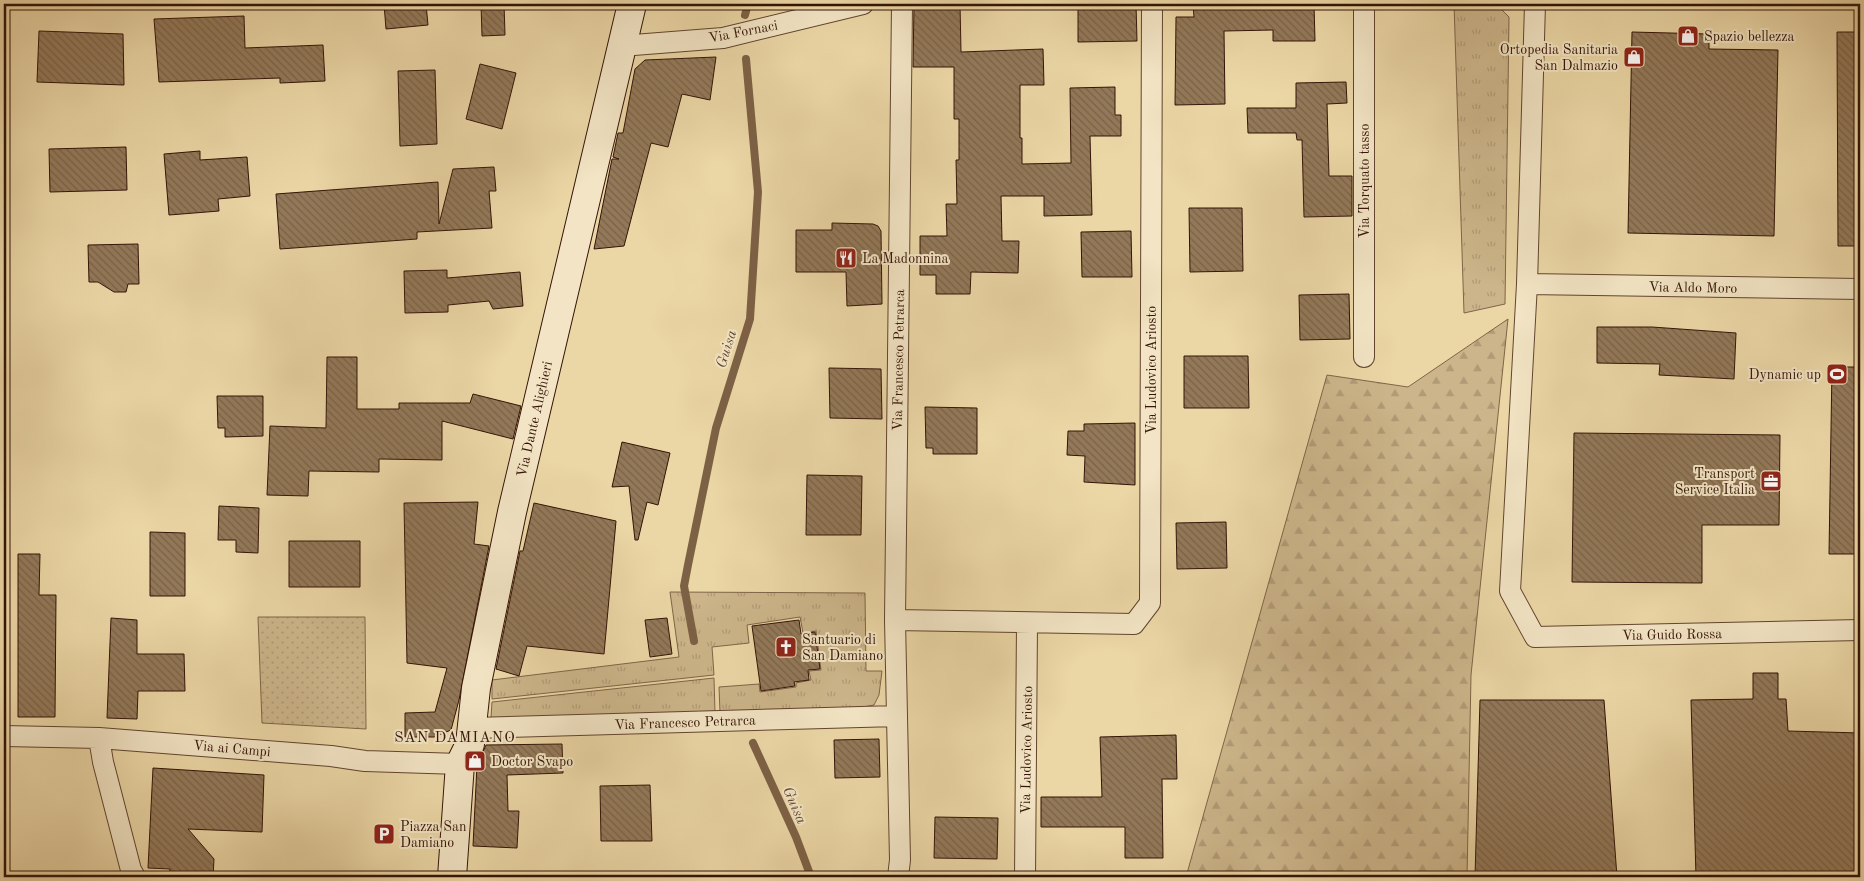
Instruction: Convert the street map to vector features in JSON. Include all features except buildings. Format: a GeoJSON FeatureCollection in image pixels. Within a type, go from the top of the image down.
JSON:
{"type":"FeatureCollection","features":[{"type":"Feature","properties":{"kind":"street","name":"Via Dante Alighieri"},"geometry":{"type":"LineString","coordinates":[[452,877],[460,764],[470,744],[476,688],[512,512],[632,4]]}},
{"type":"Feature","properties":{"kind":"street","name":"Via Fornaci"},"geometry":{"type":"LineString","coordinates":[[621,46],[723,38],[863,4]]}},
{"type":"Feature","properties":{"kind":"street","name":"Via Francesco Petrarca"},"geometry":{"type":"LineString","coordinates":[[898,877],[900,860],[895,620],[902,4]]}},
{"type":"Feature","properties":{"kind":"street","name":"Via Ludovico Ariosto"},"geometry":{"type":"LineString","coordinates":[[895,620],[1134,624],[1150,603],[1152,4]]}},
{"type":"Feature","properties":{"kind":"street","name":"Via Torquato tasso"},"geometry":{"type":"LineString","coordinates":[[1364,4],[1364,358]]}},
{"type":"Feature","properties":{"kind":"street"},"geometry":{"type":"LineString","coordinates":[[1527,284],[1535,4]]}},
{"type":"Feature","properties":{"kind":"street","name":"Via Aldo Moro"},"geometry":{"type":"LineString","coordinates":[[1527,284],[1860,289]]}},
{"type":"Feature","properties":{"kind":"street","name":"Via Guido Rossa"},"geometry":{"type":"LineString","coordinates":[[1527,284],[1510,591],[1535,637],[1860,630]]}},
{"type":"Feature","properties":{"kind":"street","name":"Via Ludovico Ariosto"},"geometry":{"type":"LineString","coordinates":[[1025,877],[1028,623]]}},
{"type":"Feature","properties":{"kind":"street","name":"Via Francesco Petrarca"},"geometry":{"type":"LineString","coordinates":[[473,728],[897,716]]}},
{"type":"Feature","properties":{"kind":"street","name":"Via ai Campi"},"geometry":{"type":"LineString","coordinates":[[4,736],[99,738],[331,756],[365,761],[460,764]]}},
{"type":"Feature","properties":{"kind":"street"},"geometry":{"type":"LineString","coordinates":[[99,738],[103,762],[131,870],[136,877]]}},
{"type":"Feature","properties":{"kind":"green space"},"geometry":{"type":"Polygon","coordinates":[[[1454,4],[1496,4],[1509,17],[1505,304],[1464,313],[1454,4]]]}},
{"type":"Feature","properties":{"kind":"green space"},"geometry":{"type":"Polygon","coordinates":[[[1508,319],[1471,675],[1467,877],[1186,877],[1327,375],[1408,387],[1508,319]]]}},
{"type":"Feature","properties":{"kind":"green space"},"geometry":{"type":"Polygon","coordinates":[[[670,592],[865,593],[866,671],[882,671],[879,695],[874,705],[720,712],[719,687],[759,684],[760,692],[796,687],[796,683],[811,680],[809,671],[821,670],[816,631],[803,633],[800,617],[747,625],[749,643],[712,647],[714,675],[492,699],[492,680],[679,657],[670,592]]]}},
{"type":"Feature","properties":{"kind":"green space"},"geometry":{"type":"Polygon","coordinates":[[[258,617],[365,617],[366,729],[262,723],[258,617]]]}},
{"type":"Feature","properties":{"kind":"green space"},"geometry":{"type":"Polygon","coordinates":[[[714,678],[715,713],[491,718],[492,702],[714,678]]]}},
{"type":"Feature","properties":{"kind":"waterway","name":"Guisa"},"geometry":{"type":"LineString","coordinates":[[745,15],[748,4]]}},
{"type":"Feature","properties":{"kind":"waterway","name":"Guisa"},"geometry":{"type":"LineString","coordinates":[[694,641],[684,586],[716,428],[750,319],[758,192],[746,59]]}},
{"type":"Feature","properties":{"kind":"waterway","name":"Guisa"},"geometry":{"type":"LineString","coordinates":[[753,743],[796,837],[811,877]]}},
{"type":"Feature","properties":{"kind":"place","name":"Spazio bellezza"},"geometry":{"type":"Point","coordinates":[1688,36]}},
{"type":"Feature","properties":{"kind":"place","name":"Ortopedia Sanitaria San Dalmazio"},"geometry":{"type":"Point","coordinates":[1634,57]}},
{"type":"Feature","properties":{"kind":"place","name":"La Madonnina"},"geometry":{"type":"Point","coordinates":[846,258]}},
{"type":"Feature","properties":{"kind":"place","name":"Dynamic up"},"geometry":{"type":"Point","coordinates":[1837,374]}},
{"type":"Feature","properties":{"kind":"place","name":"Transport Service Italia"},"geometry":{"type":"Point","coordinates":[1771,481]}},
{"type":"Feature","properties":{"kind":"place","name":"Santuario di San Damiano"},"geometry":{"type":"Point","coordinates":[786,647]}},
{"type":"Feature","properties":{"kind":"place","name":"Doctor Svapo"},"geometry":{"type":"Point","coordinates":[475,761]}},
{"type":"Feature","properties":{"kind":"place","name":"Piazza San Damiano"},"geometry":{"type":"Point","coordinates":[384,834]}},
{"type":"Feature","properties":{"kind":"district","name":"SAN DAMIANO"},"geometry":{"type":"Point","coordinates":[455,737]}}]}
